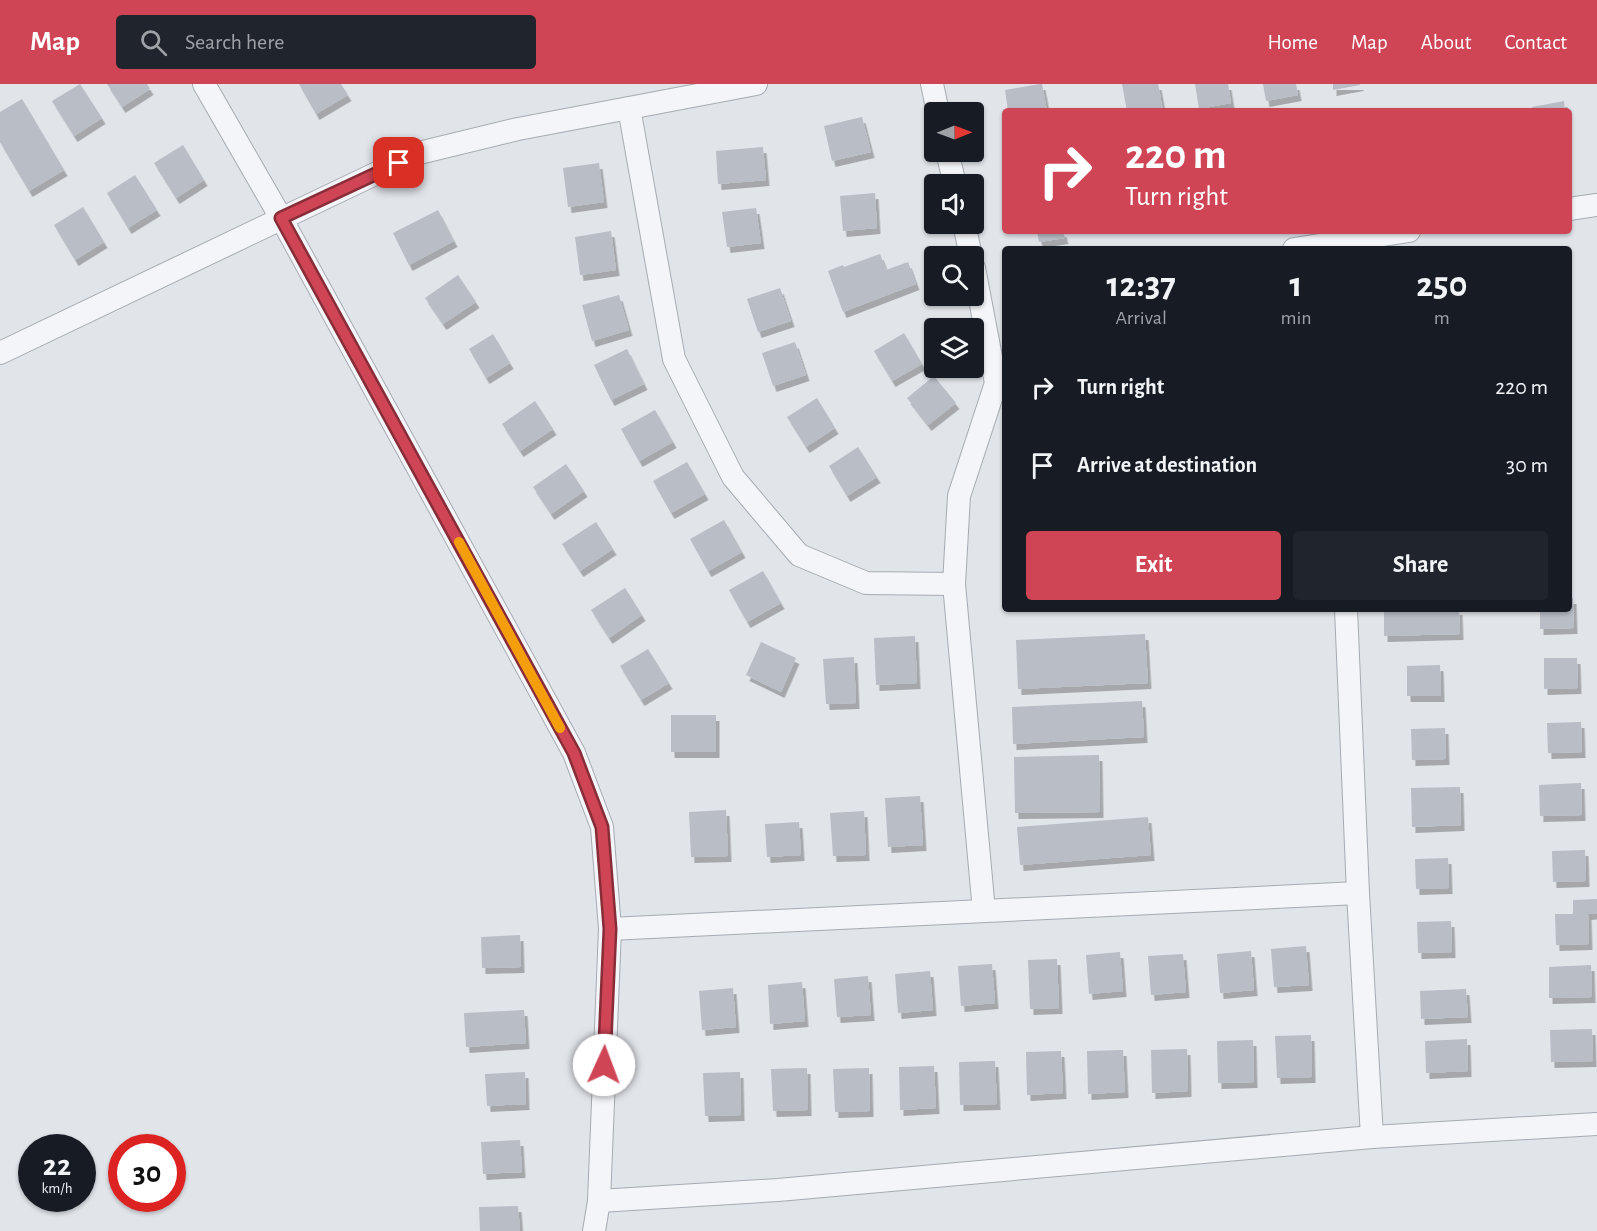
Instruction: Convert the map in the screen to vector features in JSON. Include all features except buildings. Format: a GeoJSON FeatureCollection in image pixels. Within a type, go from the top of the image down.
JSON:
{"type":"FeatureCollection","features":[{"type":"Feature","properties":{"kind":"street"},"geometry":{"type":"LineString","coordinates":[[204,84],[281,218],[574,753],[602,827],[610,929],[598,1201],[594,1231]]}},
{"type":"Feature","properties":{"kind":"street"},"geometry":{"type":"LineString","coordinates":[[0,353],[419,153],[518,129],[756,84]]}},
{"type":"Feature","properties":{"kind":"street"},"geometry":{"type":"LineString","coordinates":[[932,84],[936,102]]}},
{"type":"Feature","properties":{"kind":"street"},"geometry":{"type":"LineString","coordinates":[[629,108],[674,359],[733,477],[799,555],[866,583],[954,584]]}},
{"type":"Feature","properties":{"kind":"street"},"geometry":{"type":"LineString","coordinates":[[1572,209],[1597,205]]}},
{"type":"Feature","properties":{"kind":"street"},"geometry":{"type":"LineString","coordinates":[[1331,245],[1392,234]]}},
{"type":"Feature","properties":{"kind":"street"},"geometry":{"type":"LineString","coordinates":[[983,306],[1000,380],[959,496],[954,584],[984,911]]}},
{"type":"Feature","properties":{"kind":"street"},"geometry":{"type":"LineString","coordinates":[[1346,612],[1358,893],[1372,1137]]}},
{"type":"Feature","properties":{"kind":"street"},"geometry":{"type":"LineString","coordinates":[[610,929],[1358,893]]}},
{"type":"Feature","properties":{"kind":"street"},"geometry":{"type":"LineString","coordinates":[[598,1201],[778,1190],[1372,1137],[1597,1124]]}},
{"type":"Feature","properties":{"kind":"slow traffic"},"geometry":{"type":"LineString","coordinates":[[459,542],[560,728]]}},
{"type":"Feature","properties":{"kind":"route"},"geometry":{"type":"LineString","coordinates":[[399,163],[281,218],[574,753],[602,827],[610,929],[604,1065]]}}]}
